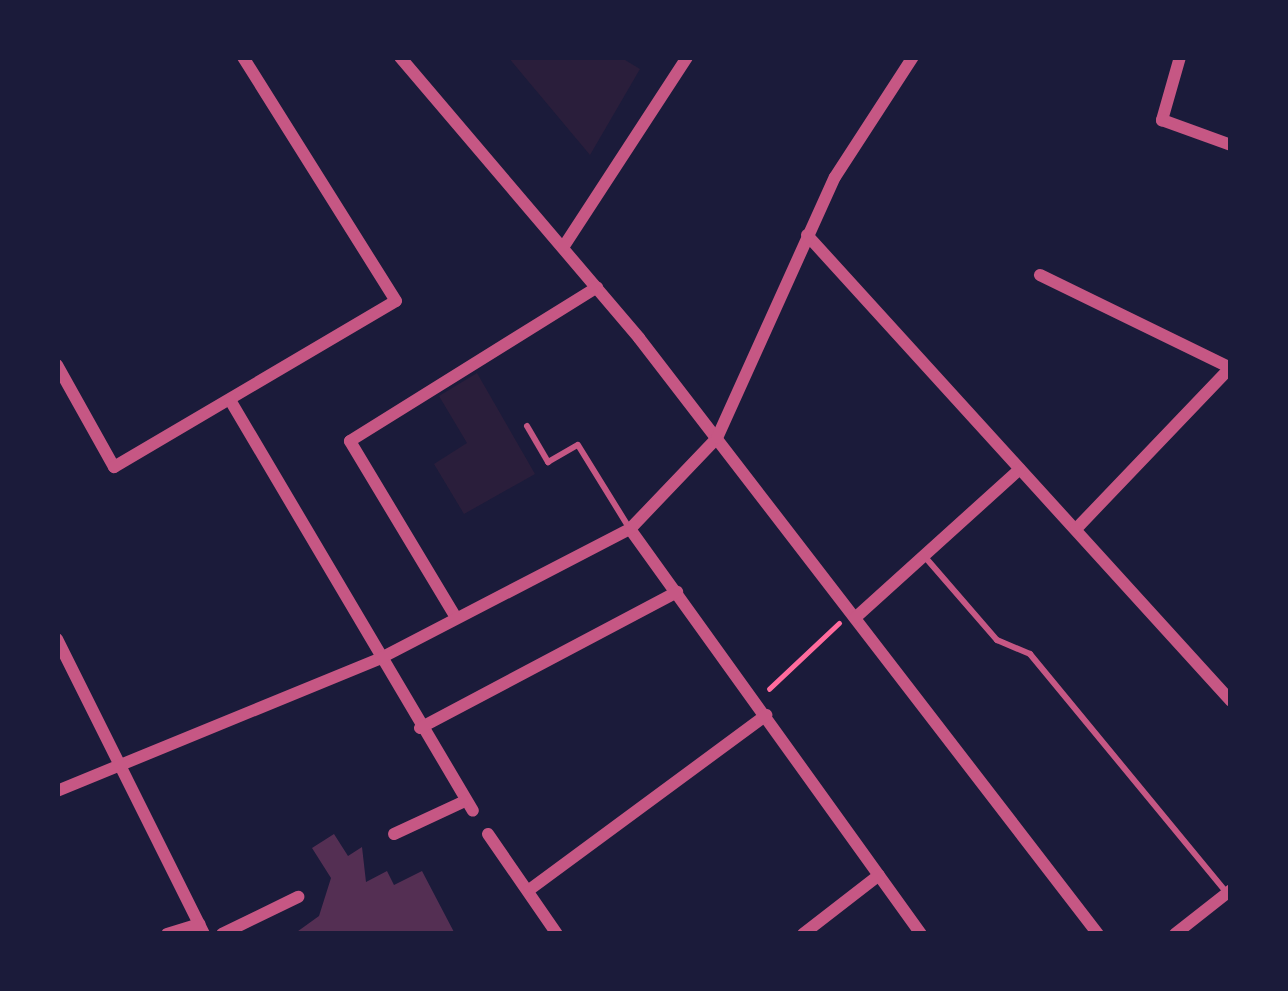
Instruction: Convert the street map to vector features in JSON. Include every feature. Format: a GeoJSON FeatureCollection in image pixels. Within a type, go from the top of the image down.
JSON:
{"type":"FeatureCollection","features":[{"type":"Feature","properties":{"kind":"street"},"geometry":{"type":"LineString","coordinates":[[57,365],[114,467],[396,301],[243,57]]}},
{"type":"Feature","properties":{"kind":"street"},"geometry":{"type":"LineString","coordinates":[[400,57],[597,287],[1098,934]]}},
{"type":"Feature","properties":{"kind":"street"},"geometry":{"type":"LineString","coordinates":[[564,246],[687,57]]}},
{"type":"Feature","properties":{"kind":"street"},"geometry":{"type":"LineString","coordinates":[[57,791],[119,770],[379,659],[630,529],[717,438],[807,236],[913,57]]}},
{"type":"Feature","properties":{"kind":"street"},"geometry":{"type":"LineString","coordinates":[[1180,57],[1162,120],[1231,145]]}},
{"type":"Feature","properties":{"kind":"street"},"geometry":{"type":"LineString","coordinates":[[807,236],[1231,701]]}},
{"type":"Feature","properties":{"kind":"street"},"geometry":{"type":"LineString","coordinates":[[1040,275],[1231,368],[1076,529]]}},
{"type":"Feature","properties":{"kind":"street"},"geometry":{"type":"LineString","coordinates":[[455,616],[350,441],[597,287]]}},
{"type":"Feature","properties":{"kind":"street"},"geometry":{"type":"LineString","coordinates":[[230,400],[469,806],[394,834]]}},
{"type":"Feature","properties":{"kind":"street"},"geometry":{"type":"LineString","coordinates":[[853,615],[925,557],[1020,469]]}},
{"type":"Feature","properties":{"kind":"street"},"geometry":{"type":"LineString","coordinates":[[630,529],[921,934]]}},
{"type":"Feature","properties":{"kind":"street"},"geometry":{"type":"LineString","coordinates":[[419,728],[677,592]]}},
{"type":"Feature","properties":{"kind":"street"},"geometry":{"type":"LineString","coordinates":[[57,639],[202,929],[167,934]]}},
{"type":"Feature","properties":{"kind":"street"},"geometry":{"type":"LineString","coordinates":[[529,890],[766,715]]}},
{"type":"Feature","properties":{"kind":"street"},"geometry":{"type":"LineString","coordinates":[[488,834],[557,934]]}},
{"type":"Feature","properties":{"kind":"street"},"geometry":{"type":"LineString","coordinates":[[803,934],[879,874]]}},
{"type":"Feature","properties":{"kind":"street"},"geometry":{"type":"LineString","coordinates":[[1175,934],[1230,894]]}},
{"type":"Feature","properties":{"kind":"street"},"geometry":{"type":"LineString","coordinates":[[223,934],[298,897]]}},
{"type":"Feature","properties":{"kind":"lane"},"geometry":{"type":"LineString","coordinates":[[527,426],[548,462],[578,445],[630,529]]}},
{"type":"Feature","properties":{"kind":"lane"},"geometry":{"type":"LineString","coordinates":[[925,557],[997,640],[1030,654],[1230,894]]}},
{"type":"Feature","properties":{"kind":"path"},"geometry":{"type":"LineString","coordinates":[[756,701],[853,615]]}},
{"type":"Feature","properties":{"kind":"shaded area"},"geometry":{"type":"Polygon","coordinates":[[[508,57],[620,57],[640,69],[590,155],[508,57]]]}},
{"type":"Feature","properties":{"kind":"shaded area"},"geometry":{"type":"Polygon","coordinates":[[[477,373],[535,474],[464,514],[434,464],[467,443],[439,396],[477,373]]]}},
{"type":"Feature","properties":{"kind":"building"},"geometry":{"type":"Polygon","coordinates":[[[334,834],[348,856],[362,847],[366,882],[387,871],[394,885],[422,871],[455,934],[294,934],[319,916],[331,878],[312,848],[334,834]]]}}]}
